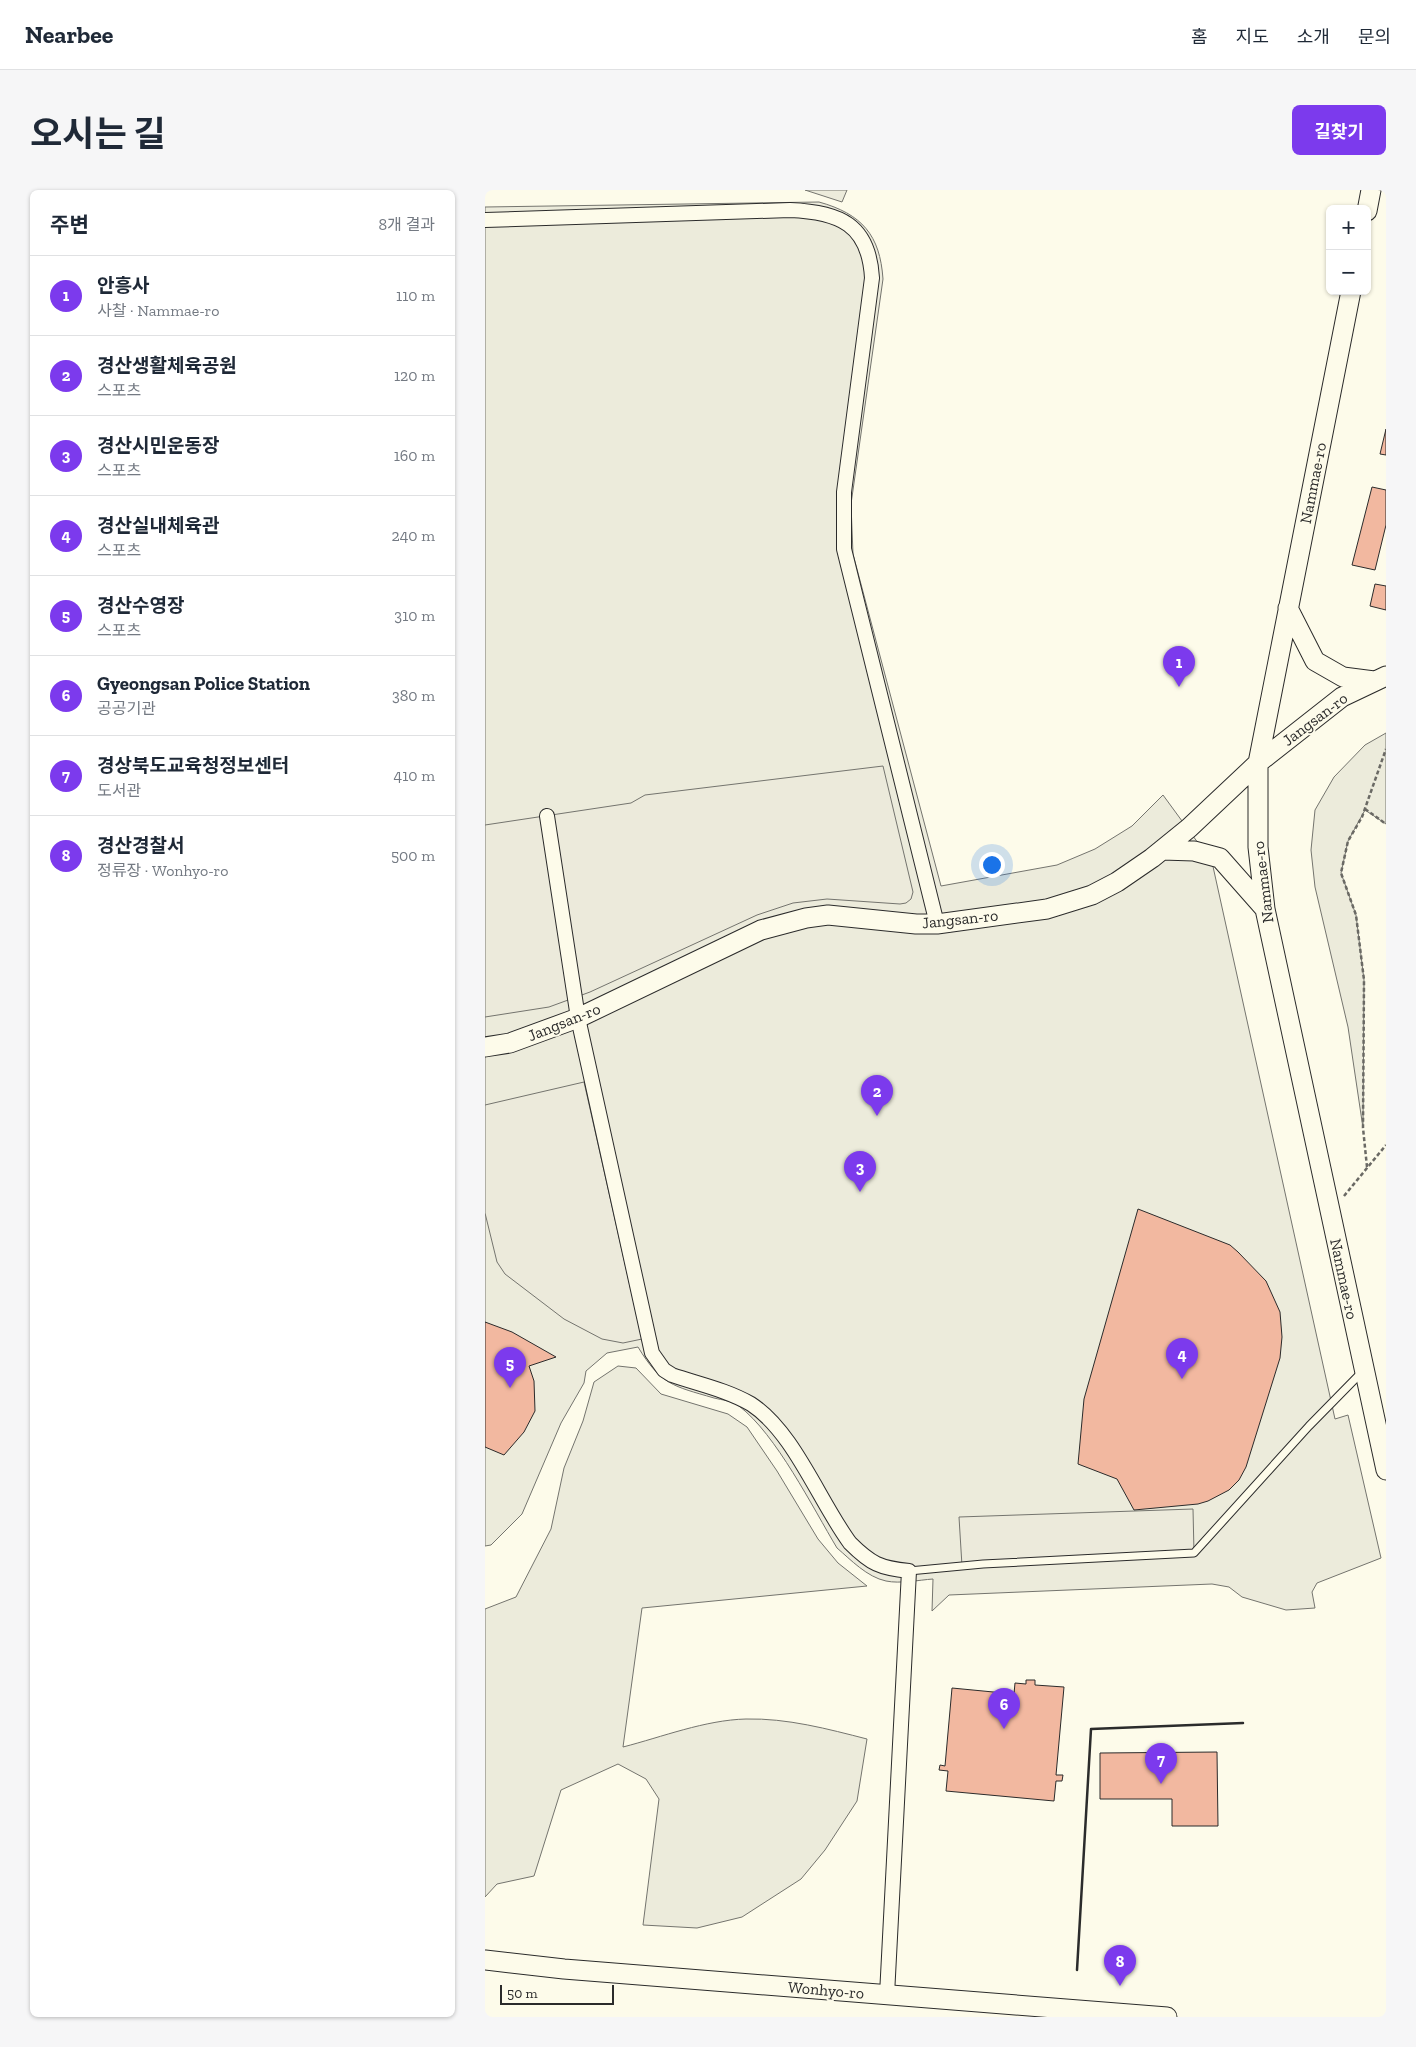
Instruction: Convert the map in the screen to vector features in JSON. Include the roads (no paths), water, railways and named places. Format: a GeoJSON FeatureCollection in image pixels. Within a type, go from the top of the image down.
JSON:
{"type":"FeatureCollection","features":[{"type":"Feature","properties":{"kind":"street"},"geometry":{"type":"LineString","coordinates":[[1368,205],[1371,190]]}},
{"type":"Feature","properties":{"kind":"street"},"geometry":{"type":"LineString","coordinates":[[485,220],[790,210],[817,211],[836,217],[851,225],[860,236],[867,250],[872,278],[842,512],[845,549],[853,590],[937,924]]}},
{"type":"Feature","properties":{"kind":"street","name":"Nammae-ro"},"geometry":{"type":"LineString","coordinates":[[1350,295],[1257,763],[1258,847],[1265,909],[1363,1371],[1386,1470]]}},
{"type":"Feature","properties":{"kind":"street"},"geometry":{"type":"LineString","coordinates":[[1288,608],[1315,660],[1343,677],[1380,679]]}},
{"type":"Feature","properties":{"kind":"street","name":"Jangsan-ro"},"geometry":{"type":"LineString","coordinates":[[485,1047],[510,1043],[578,1018],[761,930],[783,923],[828,915],[916,924],[937,924],[1067,905],[1092,895],[1117,882],[1162,850],[1189,828],[1257,763],[1342,697],[1380,679]]}},
{"type":"Feature","properties":{"kind":"street"},"geometry":{"type":"LineString","coordinates":[[547,816],[578,1018],[652,1353],[664,1370],[672,1375],[734,1396],[761,1412],[781,1432],[850,1543],[861,1554],[883,1569],[909,1571],[887,1995]]}},
{"type":"Feature","properties":{"kind":"street"},"geometry":{"type":"LineString","coordinates":[[1162,850],[1194,851],[1220,858],[1265,909]]}},
{"type":"Feature","properties":{"kind":"street","name":"Wonhyo-ro"},"geometry":{"type":"LineString","coordinates":[[485,1960],[564,1969],[1167,2017]]}},
{"type":"Feature","properties":{"kind":"lane"},"geometry":{"type":"LineString","coordinates":[[909,1571],[983,1564],[1194,1553],[1309,1426],[1363,1371]]}},
{"type":"Feature","properties":{"kind":"place","name":"안흥사"},"geometry":{"type":"Point","coordinates":[1179,687]}},
{"type":"Feature","properties":{"kind":"place","name":"경산생활체육공원"},"geometry":{"type":"Point","coordinates":[877,1116]}},
{"type":"Feature","properties":{"kind":"place","name":"경산시민운동장"},"geometry":{"type":"Point","coordinates":[860,1192]}},
{"type":"Feature","properties":{"kind":"place","name":"경산실내체육관"},"geometry":{"type":"Point","coordinates":[1182,1379]}},
{"type":"Feature","properties":{"kind":"place","name":"경산수영장"},"geometry":{"type":"Point","coordinates":[510,1388]}},
{"type":"Feature","properties":{"kind":"place","name":"Gyeongsan Police Station"},"geometry":{"type":"Point","coordinates":[1004,1729]}},
{"type":"Feature","properties":{"kind":"place","name":"경상북도교육청정보센터"},"geometry":{"type":"Point","coordinates":[1161,1784]}},
{"type":"Feature","properties":{"kind":"place","name":"경산경찰서"},"geometry":{"type":"Point","coordinates":[1120,1986]}}]}
